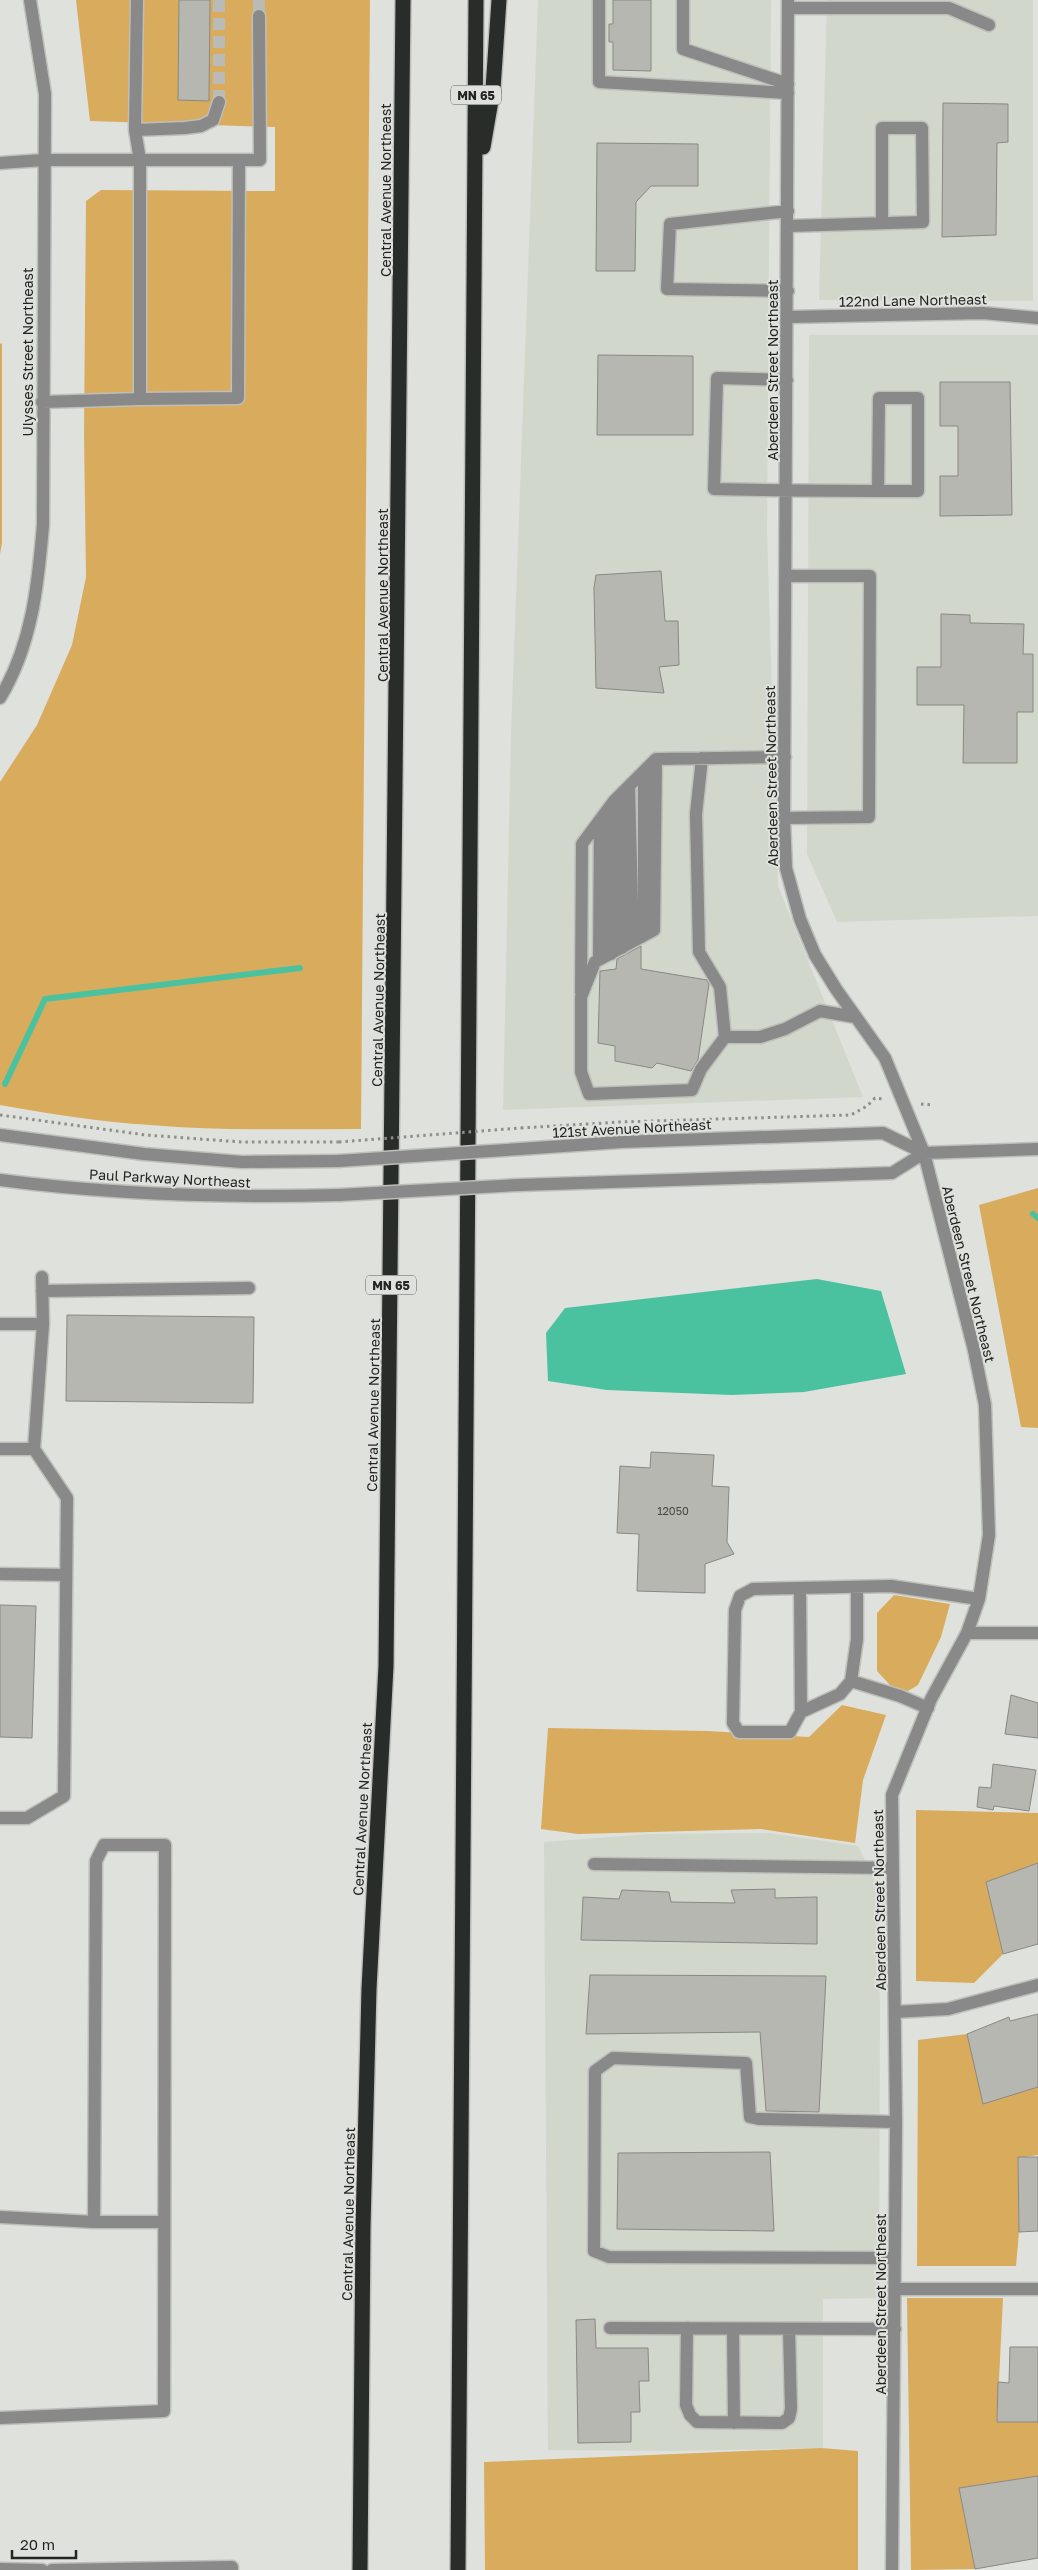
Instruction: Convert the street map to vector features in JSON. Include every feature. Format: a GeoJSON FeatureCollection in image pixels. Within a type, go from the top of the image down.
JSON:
{"type":"FeatureCollection","features":[{"type":"Feature","properties":{"kind":"highway","name":"Central Avenue Northeast"},"geometry":{"type":"LineString","coordinates":[[360,2570],[363,2227],[369,1989],[386,1666],[403,0]]}},
{"type":"Feature","properties":{"kind":"highway","name":"MN 65"},"geometry":{"type":"LineString","coordinates":[[458,2570],[476,0]]}},
{"type":"Feature","properties":{"kind":"highway"},"geometry":{"type":"LineString","coordinates":[[476,191],[493,89],[499,0]]}},
{"type":"Feature","properties":{"kind":"street","name":"Ulysses Street Northeast"},"geometry":{"type":"LineString","coordinates":[[0,698],[9,683],[28,635],[39,575],[42,525],[43,160],[45,94],[30,0]]}},
{"type":"Feature","properties":{"kind":"street"},"geometry":{"type":"LineString","coordinates":[[137,0],[135,130],[140,160],[140,399]]}},
{"type":"Feature","properties":{"kind":"street"},"geometry":{"type":"LineString","coordinates":[[599,0],[599,82],[788,89]]}},
{"type":"Feature","properties":{"kind":"street"},"geometry":{"type":"LineString","coordinates":[[683,0],[683,49],[788,89]]}},
{"type":"Feature","properties":{"kind":"street"},"geometry":{"type":"LineString","coordinates":[[788,4],[949,8],[989,25]]}},
{"type":"Feature","properties":{"kind":"street","name":"Aberdeen Street Northeast"},"geometry":{"type":"LineString","coordinates":[[788,4],[788,317],[784,818],[786,868],[800,919],[815,955],[855,1017],[885,1058],[924,1153],[974,1350],[985,1405],[989,1536],[979,1599],[968,1633],[928,1708],[892,1796],[896,2122],[892,2570]]}},
{"type":"Feature","properties":{"kind":"street"},"geometry":{"type":"LineString","coordinates":[[0,163],[43,160],[260,160],[259,16]]}},
{"type":"Feature","properties":{"kind":"street"},"geometry":{"type":"LineString","coordinates":[[135,130],[201,126],[213,120],[219,102]]}},
{"type":"Feature","properties":{"kind":"street"},"geometry":{"type":"LineString","coordinates":[[788,226],[923,222],[922,128],[882,128],[882,223]]}},
{"type":"Feature","properties":{"kind":"street"},"geometry":{"type":"LineString","coordinates":[[42,402],[238,398],[239,160]]}},
{"type":"Feature","properties":{"kind":"street"},"geometry":{"type":"LineString","coordinates":[[788,211],[670,224],[667,289],[788,291]]}},
{"type":"Feature","properties":{"kind":"street","name":"122nd Lane Northeast"},"geometry":{"type":"LineString","coordinates":[[788,317],[983,313],[1038,318]]}},
{"type":"Feature","properties":{"kind":"street"},"geometry":{"type":"LineString","coordinates":[[787,380],[717,378],[714,489],[787,491],[878,491],[918,491],[918,398],[879,398],[878,491]]}},
{"type":"Feature","properties":{"kind":"street"},"geometry":{"type":"LineString","coordinates":[[784,818],[869,817],[870,576],[786,576]]}},
{"type":"Feature","properties":{"kind":"street"},"geometry":{"type":"LineString","coordinates":[[702,758],[696,814],[699,952],[720,987],[725,1037],[701,1069],[692,1090],[589,1094],[580,1072],[582,844],[609,808],[656,759],[702,758],[785,757]]}},
{"type":"Feature","properties":{"kind":"street"},"geometry":{"type":"LineString","coordinates":[[581,997],[595,962],[654,930],[656,759]]}},
{"type":"Feature","properties":{"kind":"street"},"geometry":{"type":"LineString","coordinates":[[627,944],[644,773]]}},
{"type":"Feature","properties":{"kind":"street"},"geometry":{"type":"LineString","coordinates":[[627,944],[629,787]]}},
{"type":"Feature","properties":{"kind":"street"},"geometry":{"type":"LineString","coordinates":[[620,796],[627,944]]}},
{"type":"Feature","properties":{"kind":"street"},"geometry":{"type":"LineString","coordinates":[[609,808],[627,944]]}},
{"type":"Feature","properties":{"kind":"street"},"geometry":{"type":"LineString","coordinates":[[599,960],[600,820]]}},
{"type":"Feature","properties":{"kind":"street"},"geometry":{"type":"LineString","coordinates":[[725,1037],[760,1037],[785,1029],[820,1011],[855,1017]]}},
{"type":"Feature","properties":{"kind":"street","name":"121st Avenue Northeast"},"geometry":{"type":"LineString","coordinates":[[338,1161],[620,1142],[883,1133],[924,1153],[1038,1149]]}},
{"type":"Feature","properties":{"kind":"street","name":"Paul Parkway Northeast"},"geometry":{"type":"LineString","coordinates":[[0,1135],[144,1154],[232,1161],[338,1161]]}},
{"type":"Feature","properties":{"kind":"street","name":"121st Avenue Northeast"},"geometry":{"type":"LineString","coordinates":[[339,1195],[519,1185],[892,1173],[924,1153]]}},
{"type":"Feature","properties":{"kind":"street","name":"Paul Parkway Northeast"},"geometry":{"type":"LineString","coordinates":[[0,1180],[162,1195],[238,1198],[339,1195]]}},
{"type":"Feature","properties":{"kind":"street"},"geometry":{"type":"LineString","coordinates":[[0,1818],[27,1818],[64,1796],[67,1498],[34,1449],[42,1324],[42,1276]]}},
{"type":"Feature","properties":{"kind":"street"},"geometry":{"type":"LineString","coordinates":[[42,1291],[249,1288]]}},
{"type":"Feature","properties":{"kind":"street"},"geometry":{"type":"LineString","coordinates":[[0,1324],[42,1324]]}},
{"type":"Feature","properties":{"kind":"street"},"geometry":{"type":"LineString","coordinates":[[0,1449],[34,1449]]}},
{"type":"Feature","properties":{"kind":"street"},"geometry":{"type":"LineString","coordinates":[[0,1574],[66,1576]]}},
{"type":"Feature","properties":{"kind":"street"},"geometry":{"type":"LineString","coordinates":[[800,1588],[801,1712],[790,1732],[739,1732],[733,1723],[735,1610],[740,1596],[753,1589],[891,1586],[979,1599]]}},
{"type":"Feature","properties":{"kind":"street"},"geometry":{"type":"LineString","coordinates":[[801,1712],[840,1694],[851,1681],[857,1639],[857,1587]]}},
{"type":"Feature","properties":{"kind":"street"},"geometry":{"type":"LineString","coordinates":[[968,1633],[1038,1633]]}},
{"type":"Feature","properties":{"kind":"street"},"geometry":{"type":"LineString","coordinates":[[851,1681],[900,1696],[928,1708]]}},
{"type":"Feature","properties":{"kind":"street"},"geometry":{"type":"LineString","coordinates":[[0,2418],[164,2411],[165,1845],[104,1845],[96,1861],[94,2222]]}},
{"type":"Feature","properties":{"kind":"street"},"geometry":{"type":"LineString","coordinates":[[594,1864],[893,1868]]}},
{"type":"Feature","properties":{"kind":"street"},"geometry":{"type":"LineString","coordinates":[[895,2012],[948,2009],[1038,1985]]}},
{"type":"Feature","properties":{"kind":"street"},"geometry":{"type":"LineString","coordinates":[[895,2258],[609,2257],[594,2251],[595,2071],[612,2058],[746,2063],[750,2117],[759,2120],[896,2122]]}},
{"type":"Feature","properties":{"kind":"street"},"geometry":{"type":"LineString","coordinates":[[0,2217],[94,2222],[164,2222]]}},
{"type":"Feature","properties":{"kind":"street"},"geometry":{"type":"LineString","coordinates":[[895,2289],[1038,2289]]}},
{"type":"Feature","properties":{"kind":"street"},"geometry":{"type":"LineString","coordinates":[[610,2328],[895,2329]]}},
{"type":"Feature","properties":{"kind":"street"},"geometry":{"type":"LineString","coordinates":[[687,2328],[686,2405],[690,2415],[697,2422],[734,2423],[782,2423],[789,2418],[791,2409],[789,2329]]}},
{"type":"Feature","properties":{"kind":"street"},"geometry":{"type":"LineString","coordinates":[[733,2329],[734,2423]]}},
{"type":"Feature","properties":{"kind":"street"},"geometry":{"type":"LineString","coordinates":[[52,2570],[232,2567],[232,2570]]}},
{"type":"Feature","properties":{"kind":"street"},"geometry":{"type":"LineString","coordinates":[[0,2569],[42,2570]]}},
{"type":"Feature","properties":{"kind":"path"},"geometry":{"type":"LineString","coordinates":[[0,1115],[146,1135],[241,1142],[339,1142],[620,1122],[851,1115],[867,1106],[875,1098],[932,1105]]}},
{"type":"Feature","properties":{"kind":"shaded area"},"geometry":{"type":"Polygon","coordinates":[[[76,0],[370,0],[361,1129],[177,1127],[94,1120],[0,1105],[0,782],[37,725],[72,645],[86,577],[84,434],[86,201],[101,190],[275,191],[275,127],[90,121],[76,0]]]}},
{"type":"Feature","properties":{"kind":"shaded area"},"geometry":{"type":"Polygon","coordinates":[[[538,0],[771,0],[767,532],[778,886],[863,1097],[503,1110],[511,734],[538,0]]]}},
{"type":"Feature","properties":{"kind":"shaded area"},"geometry":{"type":"Polygon","coordinates":[[[827,0],[1033,0],[1033,301],[819,300],[827,0]]]}},
{"type":"Feature","properties":{"kind":"shaded area"},"geometry":{"type":"Polygon","coordinates":[[[809,335],[1038,335],[1038,916],[837,922],[807,854],[809,335]]]}},
{"type":"Feature","properties":{"kind":"shaded area"},"geometry":{"type":"Polygon","coordinates":[[[2,343],[2,543],[0,554],[0,344],[2,343]]]}},
{"type":"Feature","properties":{"kind":"shaded area"},"geometry":{"type":"Polygon","coordinates":[[[1038,1188],[1038,1428],[1021,1427],[979,1205],[1038,1188]]]}},
{"type":"Feature","properties":{"kind":"shaded area"},"geometry":{"type":"Polygon","coordinates":[[[817,1279],[881,1291],[906,1374],[804,1392],[731,1395],[607,1390],[548,1381],[546,1333],[565,1308],[817,1279]]]}},
{"type":"Feature","properties":{"kind":"shaded area"},"geometry":{"type":"Polygon","coordinates":[[[894,1595],[950,1604],[941,1637],[918,1685],[900,1696],[877,1671],[877,1613],[894,1595]]]}},
{"type":"Feature","properties":{"kind":"shaded area"},"geometry":{"type":"Polygon","coordinates":[[[842,1705],[886,1715],[863,1780],[855,1843],[761,1829],[578,1834],[541,1829],[548,1728],[707,1731],[809,1737],[842,1705]]]}},
{"type":"Feature","properties":{"kind":"shaded area"},"geometry":{"type":"Polygon","coordinates":[[[916,1810],[1038,1813],[1038,1863],[986,1882],[1003,1954],[974,1983],[916,1981],[916,1810]]]}},
{"type":"Feature","properties":{"kind":"shaded area"},"geometry":{"type":"Polygon","coordinates":[[[770,1833],[858,1846],[877,1885],[880,2008],[879,2298],[823,2299],[823,2448],[676,2451],[548,2450],[544,1842],[650,1834],[770,1833]]]}},
{"type":"Feature","properties":{"kind":"shaded area"},"geometry":{"type":"Polygon","coordinates":[[[967,2034],[984,2103],[1038,2087],[1038,2155],[1018,2158],[1019,2232],[1016,2266],[917,2266],[918,2040],[967,2034]]]}},
{"type":"Feature","properties":{"kind":"shaded area"},"geometry":{"type":"Polygon","coordinates":[[[907,2298],[1003,2298],[997,2421],[1038,2422],[1038,2476],[959,2488],[975,2569],[911,2570],[907,2298]]]}},
{"type":"Feature","properties":{"kind":"shaded area"},"geometry":{"type":"Polygon","coordinates":[[[821,2448],[858,2451],[858,2570],[485,2570],[484,2462],[821,2448]]]}},
{"type":"Feature","properties":{"kind":"building"},"geometry":{"type":"Polygon","coordinates":[[[179,0],[210,0],[209,101],[178,100],[179,0]]]}},
{"type":"Feature","properties":{"kind":"building"},"geometry":{"type":"Polygon","coordinates":[[[613,0],[651,0],[651,71],[613,70],[613,42],[609,42],[609,24],[613,24],[613,0]]]}},
{"type":"Feature","properties":{"kind":"building"},"geometry":{"type":"Polygon","coordinates":[[[943,103],[1008,104],[1008,142],[997,143],[996,235],[942,237],[943,103]]]}},
{"type":"Feature","properties":{"kind":"building"},"geometry":{"type":"Polygon","coordinates":[[[597,143],[698,144],[698,186],[651,186],[636,202],[635,271],[596,271],[597,143]]]}},
{"type":"Feature","properties":{"kind":"building"},"geometry":{"type":"Polygon","coordinates":[[[598,355],[693,356],[693,435],[597,435],[598,355]]]}},
{"type":"Feature","properties":{"kind":"building"},"geometry":{"type":"Polygon","coordinates":[[[940,382],[1010,382],[1012,515],[940,516],[940,476],[958,476],[958,426],[940,426],[940,382]]]}},
{"type":"Feature","properties":{"kind":"building"},"geometry":{"type":"Polygon","coordinates":[[[661,571],[665,621],[678,621],[679,665],[659,667],[664,693],[596,688],[594,588],[596,575],[661,571]]]}},
{"type":"Feature","properties":{"kind":"building"},"geometry":{"type":"Polygon","coordinates":[[[941,614],[970,615],[970,623],[1024,624],[1023,654],[1033,654],[1033,712],[1017,712],[1017,763],[963,763],[964,705],[917,705],[917,667],[941,667],[941,614]]]}},
{"type":"Feature","properties":{"kind":"building"},"geometry":{"type":"Polygon","coordinates":[[[641,946],[641,969],[707,980],[709,984],[698,1060],[691,1071],[657,1063],[652,1068],[615,1061],[615,1046],[598,1043],[600,971],[616,969],[617,959],[641,946]]]}},
{"type":"Feature","properties":{"kind":"building"},"geometry":{"type":"Polygon","coordinates":[[[67,1315],[254,1317],[253,1403],[66,1401],[67,1315]]]}},
{"type":"Feature","properties":{"kind":"building"},"geometry":{"type":"Polygon","coordinates":[[[651,1452],[714,1455],[712,1486],[729,1487],[727,1542],[734,1554],[705,1564],[705,1593],[637,1591],[639,1534],[617,1533],[620,1466],[650,1468],[651,1452]]]}},
{"type":"Feature","properties":{"kind":"building"},"geometry":{"type":"Polygon","coordinates":[[[0,1605],[36,1606],[32,1738],[0,1737],[0,1605]]]}},
{"type":"Feature","properties":{"kind":"building"},"geometry":{"type":"Polygon","coordinates":[[[1011,1695],[1038,1703],[1038,1738],[1005,1734],[1011,1695]]]}},
{"type":"Feature","properties":{"kind":"building"},"geometry":{"type":"Polygon","coordinates":[[[993,1764],[1036,1770],[1029,1811],[994,1806],[993,1810],[977,1807],[979,1787],[991,1788],[993,1764]]]}},
{"type":"Feature","properties":{"kind":"building"},"geometry":{"type":"Polygon","coordinates":[[[1038,1863],[1038,1944],[1003,1954],[986,1882],[1038,1863]]]}},
{"type":"Feature","properties":{"kind":"building"},"geometry":{"type":"Polygon","coordinates":[[[775,1889],[775,1898],[817,1897],[817,1944],[581,1940],[583,1897],[619,1899],[622,1890],[669,1892],[671,1902],[735,1903],[731,1890],[775,1889]]]}},
{"type":"Feature","properties":{"kind":"building"},"geometry":{"type":"Polygon","coordinates":[[[590,1975],[826,1976],[819,2112],[766,2111],[760,2032],[586,2034],[590,1975]]]}},
{"type":"Feature","properties":{"kind":"building"},"geometry":{"type":"Polygon","coordinates":[[[1038,2014],[1038,2087],[983,2104],[967,2034],[1009,2017],[1010,2021],[1038,2014]]]}},
{"type":"Feature","properties":{"kind":"building"},"geometry":{"type":"Polygon","coordinates":[[[770,2152],[774,2231],[617,2229],[618,2153],[770,2152]]]}},
{"type":"Feature","properties":{"kind":"building"},"geometry":{"type":"Polygon","coordinates":[[[1018,2157],[1038,2157],[1038,2231],[1019,2232],[1018,2157]]]}},
{"type":"Feature","properties":{"kind":"building"},"geometry":{"type":"Polygon","coordinates":[[[595,2319],[596,2348],[648,2348],[649,2381],[639,2381],[640,2412],[631,2412],[631,2442],[578,2443],[576,2320],[595,2319]]]}},
{"type":"Feature","properties":{"kind":"building"},"geometry":{"type":"Polygon","coordinates":[[[1010,2347],[1038,2347],[1038,2422],[997,2422],[998,2382],[1009,2383],[1010,2347]]]}},
{"type":"Feature","properties":{"kind":"building"},"geometry":{"type":"Polygon","coordinates":[[[1038,2476],[1038,2558],[975,2569],[959,2488],[1038,2476]]]}},
{"type":"Feature","properties":{"kind":"waterway"},"geometry":{"type":"LineString","coordinates":[[5,1084],[45,999],[300,968]]}},
{"type":"Feature","properties":{"kind":"waterway"},"geometry":{"type":"LineString","coordinates":[[1033,1214],[1038,1218]]}},
{"type":"Feature","properties":{"kind":"tunnel"},"geometry":{"type":"LineString","coordinates":[[219,0],[219,102]]}},
{"type":"Feature","properties":{"kind":"tunnel"},"geometry":{"type":"LineString","coordinates":[[259,0],[259,16]]}}]}
